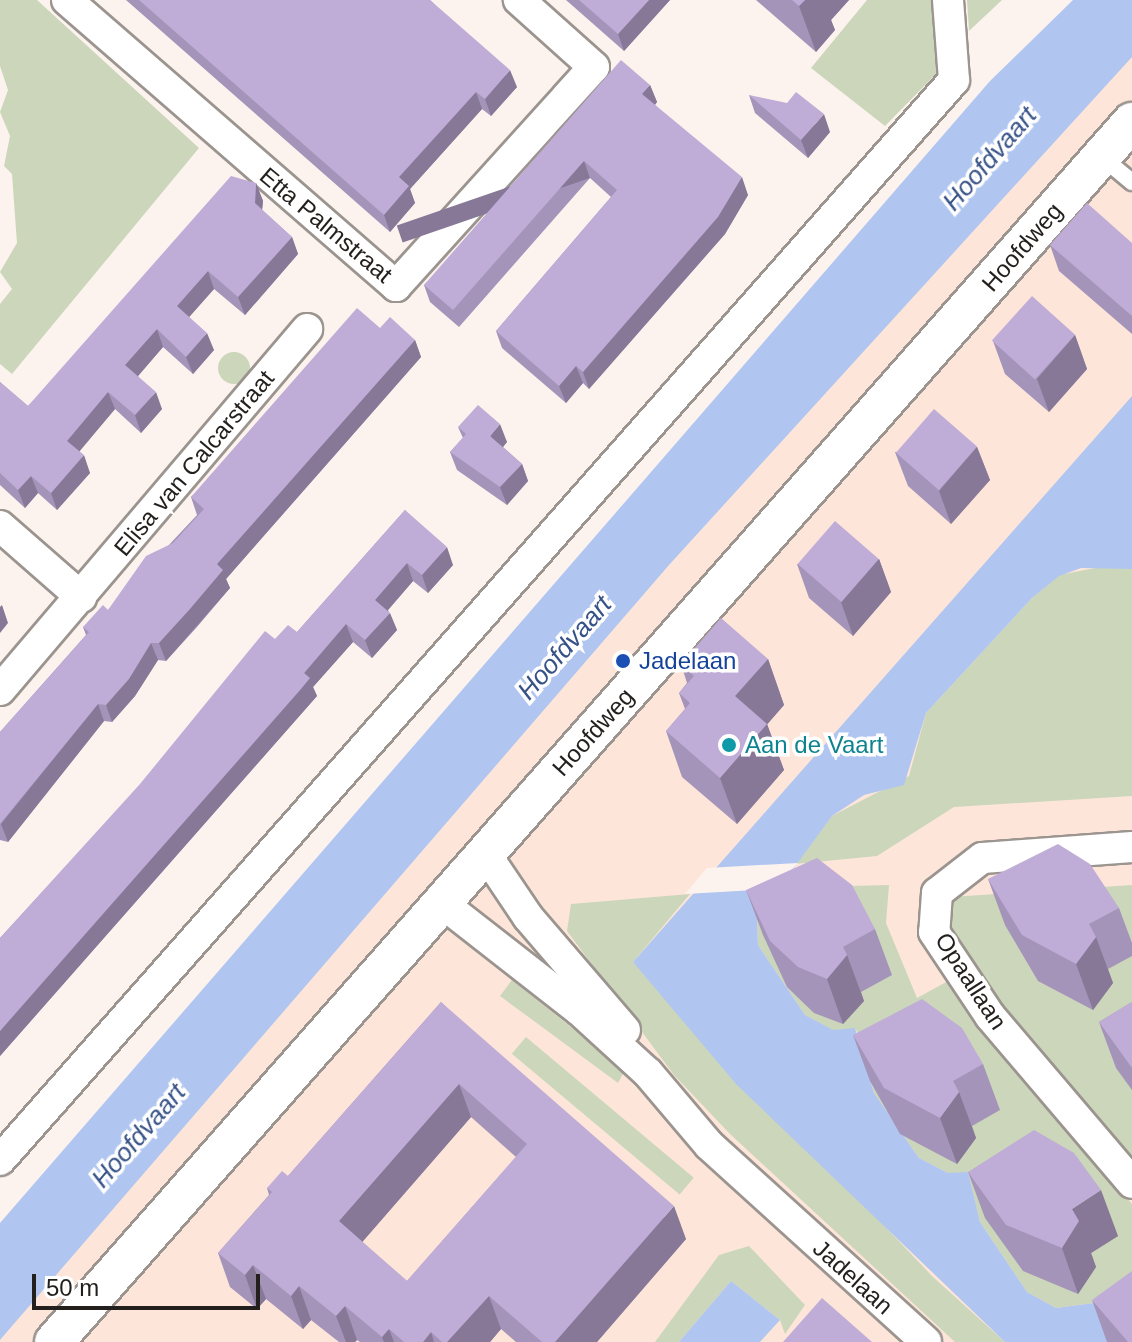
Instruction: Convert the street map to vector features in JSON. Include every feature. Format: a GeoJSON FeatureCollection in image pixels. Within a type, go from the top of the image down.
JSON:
{"type":"FeatureCollection","features":[{"type":"Feature","properties":{"kind":"street","name":"Etta Palmstraat"},"geometry":{"type":"LineString","coordinates":[[67,0],[396,286],[594,67],[519,0]]}},
{"type":"Feature","properties":{"kind":"street"},"geometry":{"type":"LineString","coordinates":[[0,1160],[954,80],[948,0]]}},
{"type":"Feature","properties":{"kind":"street","name":"Hoofdweg"},"geometry":{"type":"LineString","coordinates":[[54,1342],[1132,122]]}},
{"type":"Feature","properties":{"kind":"street","name":"Elisa van Calcarstraat"},"geometry":{"type":"LineString","coordinates":[[0,690],[307,329]]}},
{"type":"Feature","properties":{"kind":"street"},"geometry":{"type":"LineString","coordinates":[[0,526],[81,597]]}},
{"type":"Feature","properties":{"kind":"street","name":"Opaallaan"},"geometry":{"type":"LineString","coordinates":[[1132,847],[982,858],[937,893],[934,932],[990,1016],[1132,1183]]}},
{"type":"Feature","properties":{"kind":"street","name":"Jadelaan"},"geometry":{"type":"LineString","coordinates":[[485,853],[528,917],[624,1028],[648,1073]]}},
{"type":"Feature","properties":{"kind":"street","name":"Jadelaan"},"geometry":{"type":"LineString","coordinates":[[442,903],[648,1073],[709,1145],[926,1342]]}},
{"type":"Feature","properties":{"kind":"lane"},"geometry":{"type":"LineString","coordinates":[[1102,157],[1132,182]]}},
{"type":"Feature","properties":{"kind":"shaded area"},"geometry":{"type":"Polygon","coordinates":[[[1132,6],[1132,1342],[0,1342],[0,1295],[1132,6]]]}},
{"type":"Feature","properties":{"kind":"green space"},"geometry":{"type":"Polygon","coordinates":[[[0,0],[37,0],[199,148],[12,374],[0,364],[0,304],[12,289],[0,272],[17,243],[12,174],[4,166],[10,136],[0,112],[8,90],[0,66],[0,0]]]}},
{"type":"Feature","properties":{"kind":"green space"},"geometry":{"type":"Polygon","coordinates":[[[867,0],[933,0],[938,72],[885,126],[811,68],[867,0]]]}},
{"type":"Feature","properties":{"kind":"green space"},"geometry":{"type":"Polygon","coordinates":[[[967,0],[1002,0],[969,31],[967,0]]]}},
{"type":"Feature","properties":{"kind":"green space"},"geometry":{"type":"Polygon","coordinates":[[[234,352],[245,357],[250,368],[245,379],[234,384],[223,379],[218,368],[223,357],[234,352]]]}},
{"type":"Feature","properties":{"kind":"green space"},"geometry":{"type":"Polygon","coordinates":[[[1106,566],[1132,569],[1132,796],[954,807],[877,856],[795,864],[832,816],[909,776],[926,713],[1032,598],[1059,575],[1106,566]]]}},
{"type":"Feature","properties":{"kind":"green space"},"geometry":{"type":"Polygon","coordinates":[[[889,885],[886,923],[917,998],[948,981],[1132,1204],[1132,1342],[1109,1342],[1094,1303],[1056,1308],[1027,1292],[980,1222],[968,1173],[948,1173],[919,1158],[874,1093],[856,1029],[833,1031],[805,1015],[758,945],[757,918],[769,888],[889,885]]]}},
{"type":"Feature","properties":{"kind":"green space"},"geometry":{"type":"Polygon","coordinates":[[[1132,885],[1132,1161],[948,939],[951,897],[1132,885]]]}},
{"type":"Feature","properties":{"kind":"green space"},"geometry":{"type":"Polygon","coordinates":[[[690,894],[633,962],[933,1277],[1005,1342],[955,1342],[730,1134],[674,1075],[567,931],[571,904],[690,894]]]}},
{"type":"Feature","properties":{"kind":"green space"},"geometry":{"type":"Polygon","coordinates":[[[512,980],[625,1070],[618,1083],[500,996],[512,980]]]}},
{"type":"Feature","properties":{"kind":"green space"},"geometry":{"type":"Polygon","coordinates":[[[526,1037],[694,1178],[680,1195],[512,1054],[526,1037]]]}},
{"type":"Feature","properties":{"kind":"green space"},"geometry":{"type":"Polygon","coordinates":[[[749,1246],[805,1305],[785,1334],[780,1320],[731,1281],[679,1342],[655,1342],[719,1255],[749,1246]]]}},
{"type":"Feature","properties":{"kind":"water","name":"Hoofdvaart"},"geometry":{"type":"Polygon","coordinates":[[[1073,0],[1132,0],[1132,57],[669,565],[0,1340],[0,1223],[990,81],[1073,0]]]}},
{"type":"Feature","properties":{"kind":"water"},"geometry":{"type":"Polygon","coordinates":[[[1132,396],[1132,569],[1081,568],[1059,576],[1032,598],[926,713],[904,785],[864,795],[832,816],[757,918],[758,945],[805,1015],[833,1030],[855,1028],[874,1093],[919,1158],[948,1173],[968,1172],[980,1222],[1027,1292],[1056,1308],[1094,1303],[1109,1342],[1005,1342],[736,1084],[633,962],[1132,396]]]}},
{"type":"Feature","properties":{"kind":"water"},"geometry":{"type":"Polygon","coordinates":[[[731,1281],[780,1320],[760,1342],[679,1342],[731,1281]]]}},
{"type":"Feature","properties":{"kind":"pier"},"geometry":{"type":"Polygon","coordinates":[[[798,863],[773,889],[685,894],[707,868],[798,863]]]}},
{"type":"Feature","properties":{"kind":"building"},"geometry":{"type":"Polygon","coordinates":[[[139,0],[430,0],[510,70],[485,99],[476,92],[399,177],[409,186],[384,215],[139,0]]]}},
{"type":"Feature","properties":{"kind":"building"},"geometry":{"type":"Polygon","coordinates":[[[579,0],[649,0],[618,34],[579,0]]]}},
{"type":"Feature","properties":{"kind":"building"},"geometry":{"type":"Polygon","coordinates":[[[621,60],[650,85],[642,94],[742,177],[718,217],[583,372],[576,366],[559,386],[496,331],[617,190],[584,161],[453,310],[424,285],[621,60]]]}},
{"type":"Feature","properties":{"kind":"building"},"geometry":{"type":"Polygon","coordinates":[[[796,92],[824,114],[801,140],[749,95],[787,103],[796,92]]]}},
{"type":"Feature","properties":{"kind":"building"},"geometry":{"type":"Polygon","coordinates":[[[231,176],[256,183],[255,203],[292,237],[238,297],[208,271],[177,306],[207,333],[186,357],[157,329],[125,365],[156,392],[135,415],[108,392],[67,441],[84,455],[51,493],[31,476],[18,490],[0,473],[0,382],[28,406],[231,176]]]}},
{"type":"Feature","properties":{"kind":"building"},"geometry":{"type":"Polygon","coordinates":[[[1087,203],[1132,243],[1132,316],[1050,245],[1087,203]]]}},
{"type":"Feature","properties":{"kind":"building"},"geometry":{"type":"Polygon","coordinates":[[[1032,296],[1075,335],[1035,379],[992,341],[1032,296]]]}},
{"type":"Feature","properties":{"kind":"building"},"geometry":{"type":"Polygon","coordinates":[[[357,308],[380,328],[390,317],[415,340],[217,564],[223,570],[159,643],[151,643],[129,679],[106,705],[98,704],[0,824],[0,732],[89,632],[83,627],[103,605],[108,610],[146,556],[173,543],[204,509],[191,497],[357,308]]]}},
{"type":"Feature","properties":{"kind":"building"},"geometry":{"type":"Polygon","coordinates":[[[478,405],[500,424],[490,436],[522,464],[500,487],[450,452],[466,434],[458,427],[478,405]]]}},
{"type":"Feature","properties":{"kind":"building"},"geometry":{"type":"Polygon","coordinates":[[[934,409],[977,446],[939,490],[896,453],[934,409]]]}},
{"type":"Feature","properties":{"kind":"building"},"geometry":{"type":"Polygon","coordinates":[[[405,510],[447,547],[422,575],[407,563],[375,600],[390,613],[365,640],[346,624],[304,673],[310,678],[301,689],[0,1031],[0,938],[140,784],[265,631],[275,639],[288,625],[297,632],[405,510]]]}},
{"type":"Feature","properties":{"kind":"building"},"geometry":{"type":"Polygon","coordinates":[[[835,521],[879,559],[841,602],[798,564],[835,521]]]}},
{"type":"Feature","properties":{"kind":"building"},"geometry":{"type":"Polygon","coordinates":[[[721,618],[768,659],[735,696],[767,724],[720,778],[666,731],[690,703],[679,693],[694,676],[681,664],[721,618]]]}},
{"type":"Feature","properties":{"kind":"building"},"geometry":{"type":"Polygon","coordinates":[[[1058,844],[1090,864],[1119,908],[1089,924],[1096,937],[1076,964],[1022,935],[988,879],[1058,844]]]}},
{"type":"Feature","properties":{"kind":"building"},"geometry":{"type":"Polygon","coordinates":[[[817,858],[852,885],[875,929],[843,947],[847,955],[827,979],[798,967],[770,941],[746,890],[817,858]]]}},
{"type":"Feature","properties":{"kind":"building"},"geometry":{"type":"Polygon","coordinates":[[[922,999],[962,1028],[983,1064],[953,1081],[959,1092],[940,1118],[884,1088],[853,1035],[922,999]]]}},
{"type":"Feature","properties":{"kind":"building"},"geometry":{"type":"Polygon","coordinates":[[[441,1002],[674,1206],[555,1342],[542,1342],[489,1296],[447,1342],[442,1342],[431,1332],[423,1342],[404,1342],[389,1329],[382,1337],[345,1306],[336,1316],[299,1286],[291,1296],[253,1265],[245,1275],[218,1253],[272,1192],[267,1188],[282,1171],[288,1176],[441,1002]],[[459,1084],[339,1221],[407,1281],[527,1144],[459,1084]]]}},
{"type":"Feature","properties":{"kind":"building"},"geometry":{"type":"Polygon","coordinates":[[[1132,1002],[1132,1068],[1099,1022],[1132,1002]]]}},
{"type":"Feature","properties":{"kind":"building"},"geometry":{"type":"Polygon","coordinates":[[[1034,1130],[1074,1153],[1101,1190],[1072,1209],[1079,1221],[1062,1248],[1006,1225],[968,1172],[1034,1130]]]}},
{"type":"Feature","properties":{"kind":"building"},"geometry":{"type":"Polygon","coordinates":[[[1132,1271],[1132,1342],[1128,1342],[1092,1300],[1132,1271]]]}},
{"type":"Feature","properties":{"kind":"building"},"geometry":{"type":"Polygon","coordinates":[[[822,1298],[872,1342],[783,1342],[822,1298]]]}},
{"type":"Feature","properties":{"kind":"place","name":"Jadelaan"},"geometry":{"type":"Point","coordinates":[623,661]}},
{"type":"Feature","properties":{"kind":"place","name":"Aan de Vaart"},"geometry":{"type":"Point","coordinates":[729,745]}}]}
